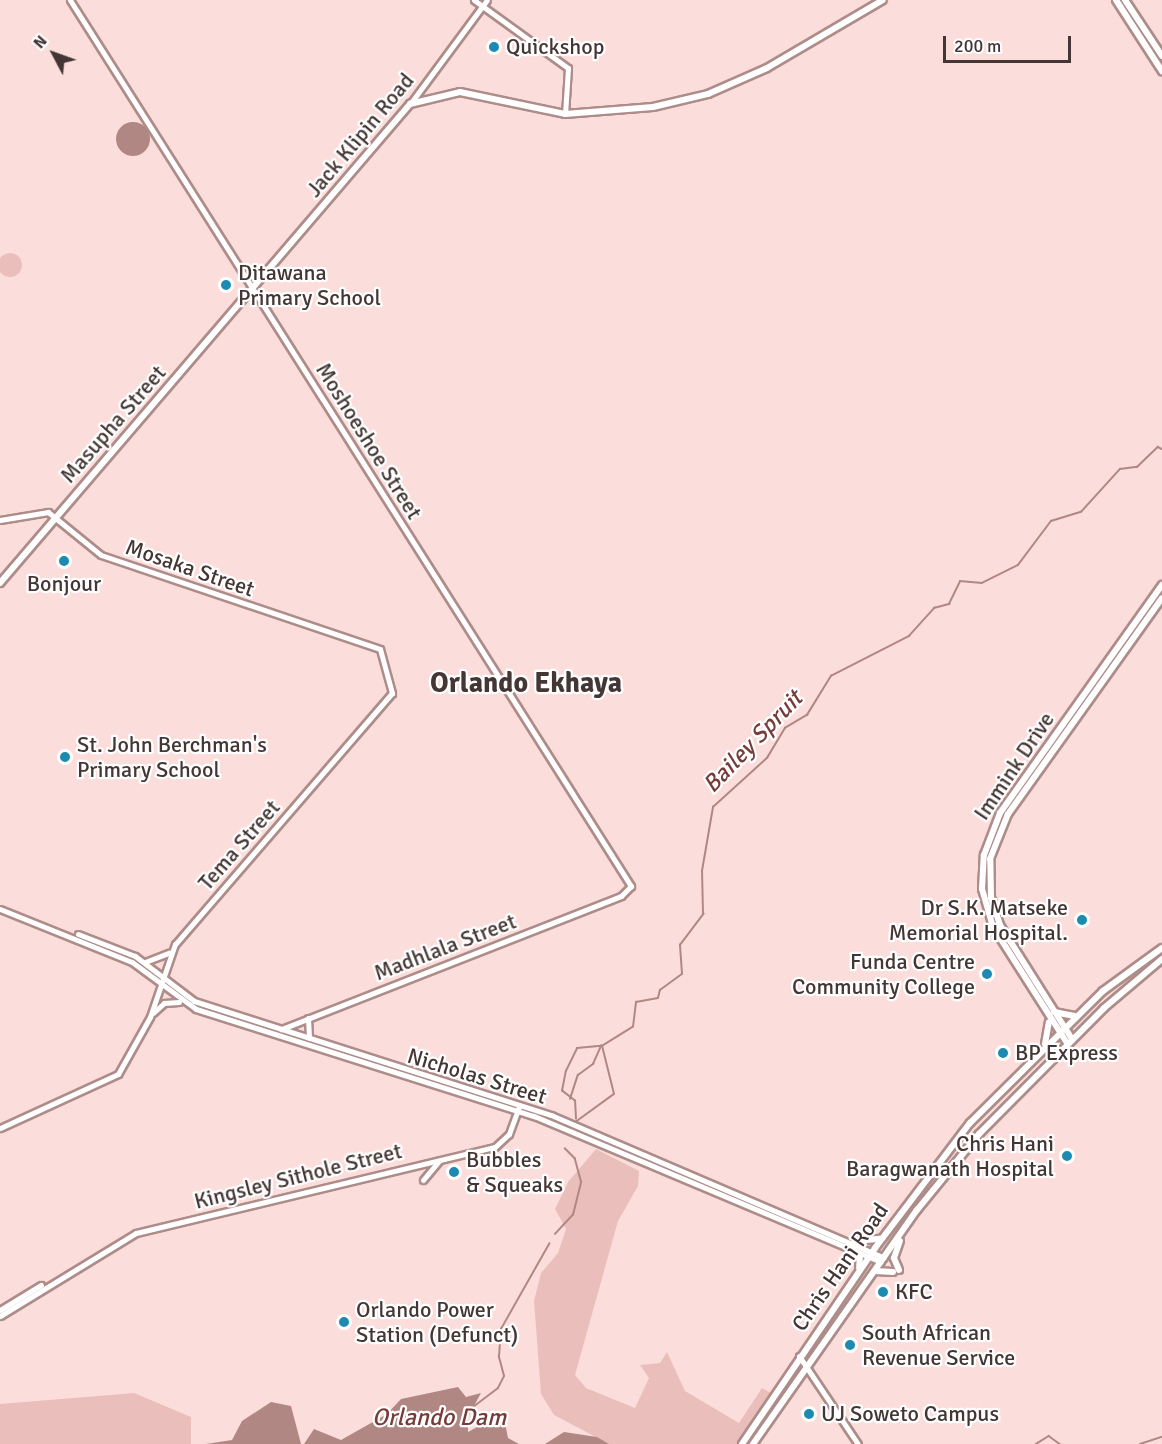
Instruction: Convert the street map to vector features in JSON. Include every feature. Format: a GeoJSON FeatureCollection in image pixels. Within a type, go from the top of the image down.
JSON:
{"type":"FeatureCollection","features":[{"type":"Feature","properties":{"kind":"main road"},"geometry":{"type":"LineString","coordinates":[[410,104],[468,92],[565,114],[624,113],[708,94],[781,62],[882,0]]}},
{"type":"Feature","properties":{"kind":"main road"},"geometry":{"type":"LineString","coordinates":[[1116,0],[1162,71]]}},
{"type":"Feature","properties":{"kind":"main road"},"geometry":{"type":"LineString","coordinates":[[1125,0],[1162,56]]}},
{"type":"Feature","properties":{"kind":"main road","name":"Jack Klipin Road"},"geometry":{"type":"LineString","coordinates":[[254,288],[410,104]]}},
{"type":"Feature","properties":{"kind":"main road","name":"Masupha Street"},"geometry":{"type":"LineString","coordinates":[[0,584],[254,288]]}},
{"type":"Feature","properties":{"kind":"main road","name":"Immink Drive"},"geometry":{"type":"LineString","coordinates":[[1070,1041],[990,920],[982,881],[986,845],[1000,813],[1162,585]]}},
{"type":"Feature","properties":{"kind":"main road","name":"Immink Drive"},"geometry":{"type":"LineString","coordinates":[[1050,1014],[997,918],[989,879],[1000,828],[1162,598]]}},
{"type":"Feature","properties":{"kind":"main road","name":"Chris Hani Road"},"geometry":{"type":"LineString","coordinates":[[742,1444],[799,1356],[859,1271],[970,1123],[1078,1014],[1162,948]]}},
{"type":"Feature","properties":{"kind":"main road","name":"Chris Hani Road"},"geometry":{"type":"LineString","coordinates":[[753,1444],[903,1232],[979,1134],[1070,1041],[1162,959]]}},
{"type":"Feature","properties":{"kind":"main road"},"geometry":{"type":"LineString","coordinates":[[1044,1047],[1050,1014],[1067,1018],[1078,1014]]}},
{"type":"Feature","properties":{"kind":"main road"},"geometry":{"type":"LineString","coordinates":[[875,1271],[896,1271],[894,1254],[903,1232]]}},
{"type":"Feature","properties":{"kind":"main road"},"geometry":{"type":"LineString","coordinates":[[859,1271],[861,1258],[854,1244],[871,1243],[884,1236]]}},
{"type":"Feature","properties":{"kind":"street","name":"Moshoeshoe Street"},"geometry":{"type":"LineString","coordinates":[[70,0],[629,882],[631,890],[621,896]]}},
{"type":"Feature","properties":{"kind":"street"},"geometry":{"type":"LineString","coordinates":[[474,0],[568,68],[565,114]]}},
{"type":"Feature","properties":{"kind":"street","name":"Jack Klipin Road"},"geometry":{"type":"LineString","coordinates":[[410,104],[487,0]]}},
{"type":"Feature","properties":{"kind":"street","name":"Mosaka Street"},"geometry":{"type":"LineString","coordinates":[[0,520],[41,510],[57,518],[101,555],[380,649]]}},
{"type":"Feature","properties":{"kind":"street","name":"Tema Street"},"geometry":{"type":"LineString","coordinates":[[0,1128],[118,1074],[150,1017],[175,944],[392,693],[380,649]]}},
{"type":"Feature","properties":{"kind":"street","name":"Madhlala Street"},"geometry":{"type":"LineString","coordinates":[[281,1029],[621,896]]}},
{"type":"Feature","properties":{"kind":"street","name":"Nicholas Street"},"geometry":{"type":"LineString","coordinates":[[0,909],[144,962],[194,1001],[519,1107],[854,1244],[883,1260]]}},
{"type":"Feature","properties":{"kind":"street","name":"Nicholas Street"},"geometry":{"type":"LineString","coordinates":[[62,930],[132,962],[181,1002],[417,1083],[519,1107]]}},
{"type":"Feature","properties":{"kind":"street"},"geometry":{"type":"LineString","coordinates":[[144,962],[162,959],[175,944]]}},
{"type":"Feature","properties":{"kind":"street"},"geometry":{"type":"LineString","coordinates":[[150,1017],[164,1003],[181,1002]]}},
{"type":"Feature","properties":{"kind":"street"},"geometry":{"type":"LineString","coordinates":[[309,1018],[310,1039]]}},
{"type":"Feature","properties":{"kind":"street","name":"Kingsley Sithole Street"},"geometry":{"type":"LineString","coordinates":[[0,1310],[135,1233],[501,1144],[519,1107]]}},
{"type":"Feature","properties":{"kind":"street"},"geometry":{"type":"LineString","coordinates":[[423,1180],[443,1159]]}},
{"type":"Feature","properties":{"kind":"street","name":"Kingsley Sithole Street"},"geometry":{"type":"LineString","coordinates":[[0,1316],[66,1272]]}},
{"type":"Feature","properties":{"kind":"street"},"geometry":{"type":"LineString","coordinates":[[799,1356],[808,1365],[858,1444]]}},
{"type":"Feature","properties":{"kind":"shaded area"},"geometry":{"type":"Polygon","coordinates":[[[10,253],[18,257],[22,265],[18,273],[10,277],[2,273],[-2,265],[2,257],[10,253]]]}},
{"type":"Feature","properties":{"kind":"shaded area"},"geometry":{"type":"Polygon","coordinates":[[[596,1149],[639,1171],[638,1186],[618,1221],[575,1375],[586,1388],[635,1408],[649,1378],[640,1365],[660,1363],[667,1352],[685,1391],[739,1423],[762,1388],[771,1393],[739,1444],[609,1444],[554,1415],[541,1394],[534,1301],[541,1273],[558,1253],[566,1229],[555,1209],[568,1182],[596,1149]]]}},
{"type":"Feature","properties":{"kind":"shaded area"},"geometry":{"type":"Polygon","coordinates":[[[134,1393],[191,1417],[191,1444],[0,1444],[0,1404],[134,1393]]]}},
{"type":"Feature","properties":{"kind":"water"},"geometry":{"type":"Polygon","coordinates":[[[133,122],[145,127],[150,139],[145,151],[133,156],[121,151],[116,139],[121,127],[133,122]]]}},
{"type":"Feature","properties":{"kind":"water","name":"Orlando Dam"},"geometry":{"type":"Polygon","coordinates":[[[458,1387],[466,1397],[481,1393],[468,1417],[468,1432],[503,1413],[508,1438],[519,1444],[304,1444],[314,1429],[341,1440],[387,1414],[401,1399],[458,1387]]]}},
{"type":"Feature","properties":{"kind":"water"},"geometry":{"type":"Polygon","coordinates":[[[271,1402],[291,1406],[301,1444],[206,1444],[232,1440],[242,1421],[271,1402]]]}},
{"type":"Feature","properties":{"kind":"water","name":"Orlando Dam"},"geometry":{"type":"Polygon","coordinates":[[[564,1432],[597,1437],[609,1444],[545,1444],[564,1432]]]}},
{"type":"Feature","properties":{"kind":"waterway","name":"Bailey Spruit"},"geometry":{"type":"LineString","coordinates":[[574,1123],[614,1094],[602,1046],[633,1027],[636,1002],[658,998],[660,990],[682,974],[680,945],[703,914],[702,871],[713,807],[767,758],[785,728],[807,715],[831,676],[909,636],[934,608],[949,604],[960,581],[982,583],[1018,565],[1051,521],[1081,512],[1120,469],[1137,467],[1158,447],[1162,449]]}},
{"type":"Feature","properties":{"kind":"waterway"},"geometry":{"type":"LineString","coordinates":[[570,1099],[578,1075],[593,1064],[601,1046]]}},
{"type":"Feature","properties":{"kind":"waterway"},"geometry":{"type":"LineString","coordinates":[[576,1119],[575,1101],[562,1091],[566,1071],[577,1048],[601,1046]]}},
{"type":"Feature","properties":{"kind":"waterway","name":"Bailey Spruit"},"geometry":{"type":"LineString","coordinates":[[555,1234],[573,1215],[581,1182],[575,1159],[565,1149]]}},
{"type":"Feature","properties":{"kind":"waterway","name":"Bailey Spruit"},"geometry":{"type":"LineString","coordinates":[[473,1407],[498,1388],[504,1376],[499,1357],[501,1329],[549,1244]]}},
{"type":"Feature","properties":{"kind":"waterway"},"geometry":{"type":"LineString","coordinates":[[1036,1444],[1049,1436],[1060,1444]]}},
{"type":"Feature","properties":{"kind":"waterway"},"geometry":{"type":"LineString","coordinates":[[1140,1444],[1162,1437]]}},
{"type":"Feature","properties":{"kind":"place","name":"Quickshop"},"geometry":{"type":"Point","coordinates":[494,47]}},
{"type":"Feature","properties":{"kind":"place","name":"Ditawana Primary School"},"geometry":{"type":"Point","coordinates":[226,285]}},
{"type":"Feature","properties":{"kind":"place","name":"Bonjour"},"geometry":{"type":"Point","coordinates":[64,561]}},
{"type":"Feature","properties":{"kind":"place","name":"St. John Berchman's Primary School"},"geometry":{"type":"Point","coordinates":[65,757]}},
{"type":"Feature","properties":{"kind":"place","name":"Dr S.K. Matseke Memorial Hospital."},"geometry":{"type":"Point","coordinates":[1082,920]}},
{"type":"Feature","properties":{"kind":"place","name":"Funda Centre Community College"},"geometry":{"type":"Point","coordinates":[987,974]}},
{"type":"Feature","properties":{"kind":"place","name":"BP Express"},"geometry":{"type":"Point","coordinates":[1003,1053]}},
{"type":"Feature","properties":{"kind":"place","name":"Chris Hani Baragwanath Hospital"},"geometry":{"type":"Point","coordinates":[1067,1156]}},
{"type":"Feature","properties":{"kind":"place","name":"Bubbles & Squeaks"},"geometry":{"type":"Point","coordinates":[454,1172]}},
{"type":"Feature","properties":{"kind":"place","name":"KFC"},"geometry":{"type":"Point","coordinates":[883,1292]}},
{"type":"Feature","properties":{"kind":"place","name":"Orlando Power Station (Defunct)"},"geometry":{"type":"Point","coordinates":[344,1322]}},
{"type":"Feature","properties":{"kind":"place","name":"South African Revenue Service"},"geometry":{"type":"Point","coordinates":[850,1345]}},
{"type":"Feature","properties":{"kind":"place","name":"UJ Soweto Campus"},"geometry":{"type":"Point","coordinates":[809,1414]}},
{"type":"Feature","properties":{"kind":"district","name":"Orlando Ekhaya"},"geometry":{"type":"Point","coordinates":[526,683]}}]}
